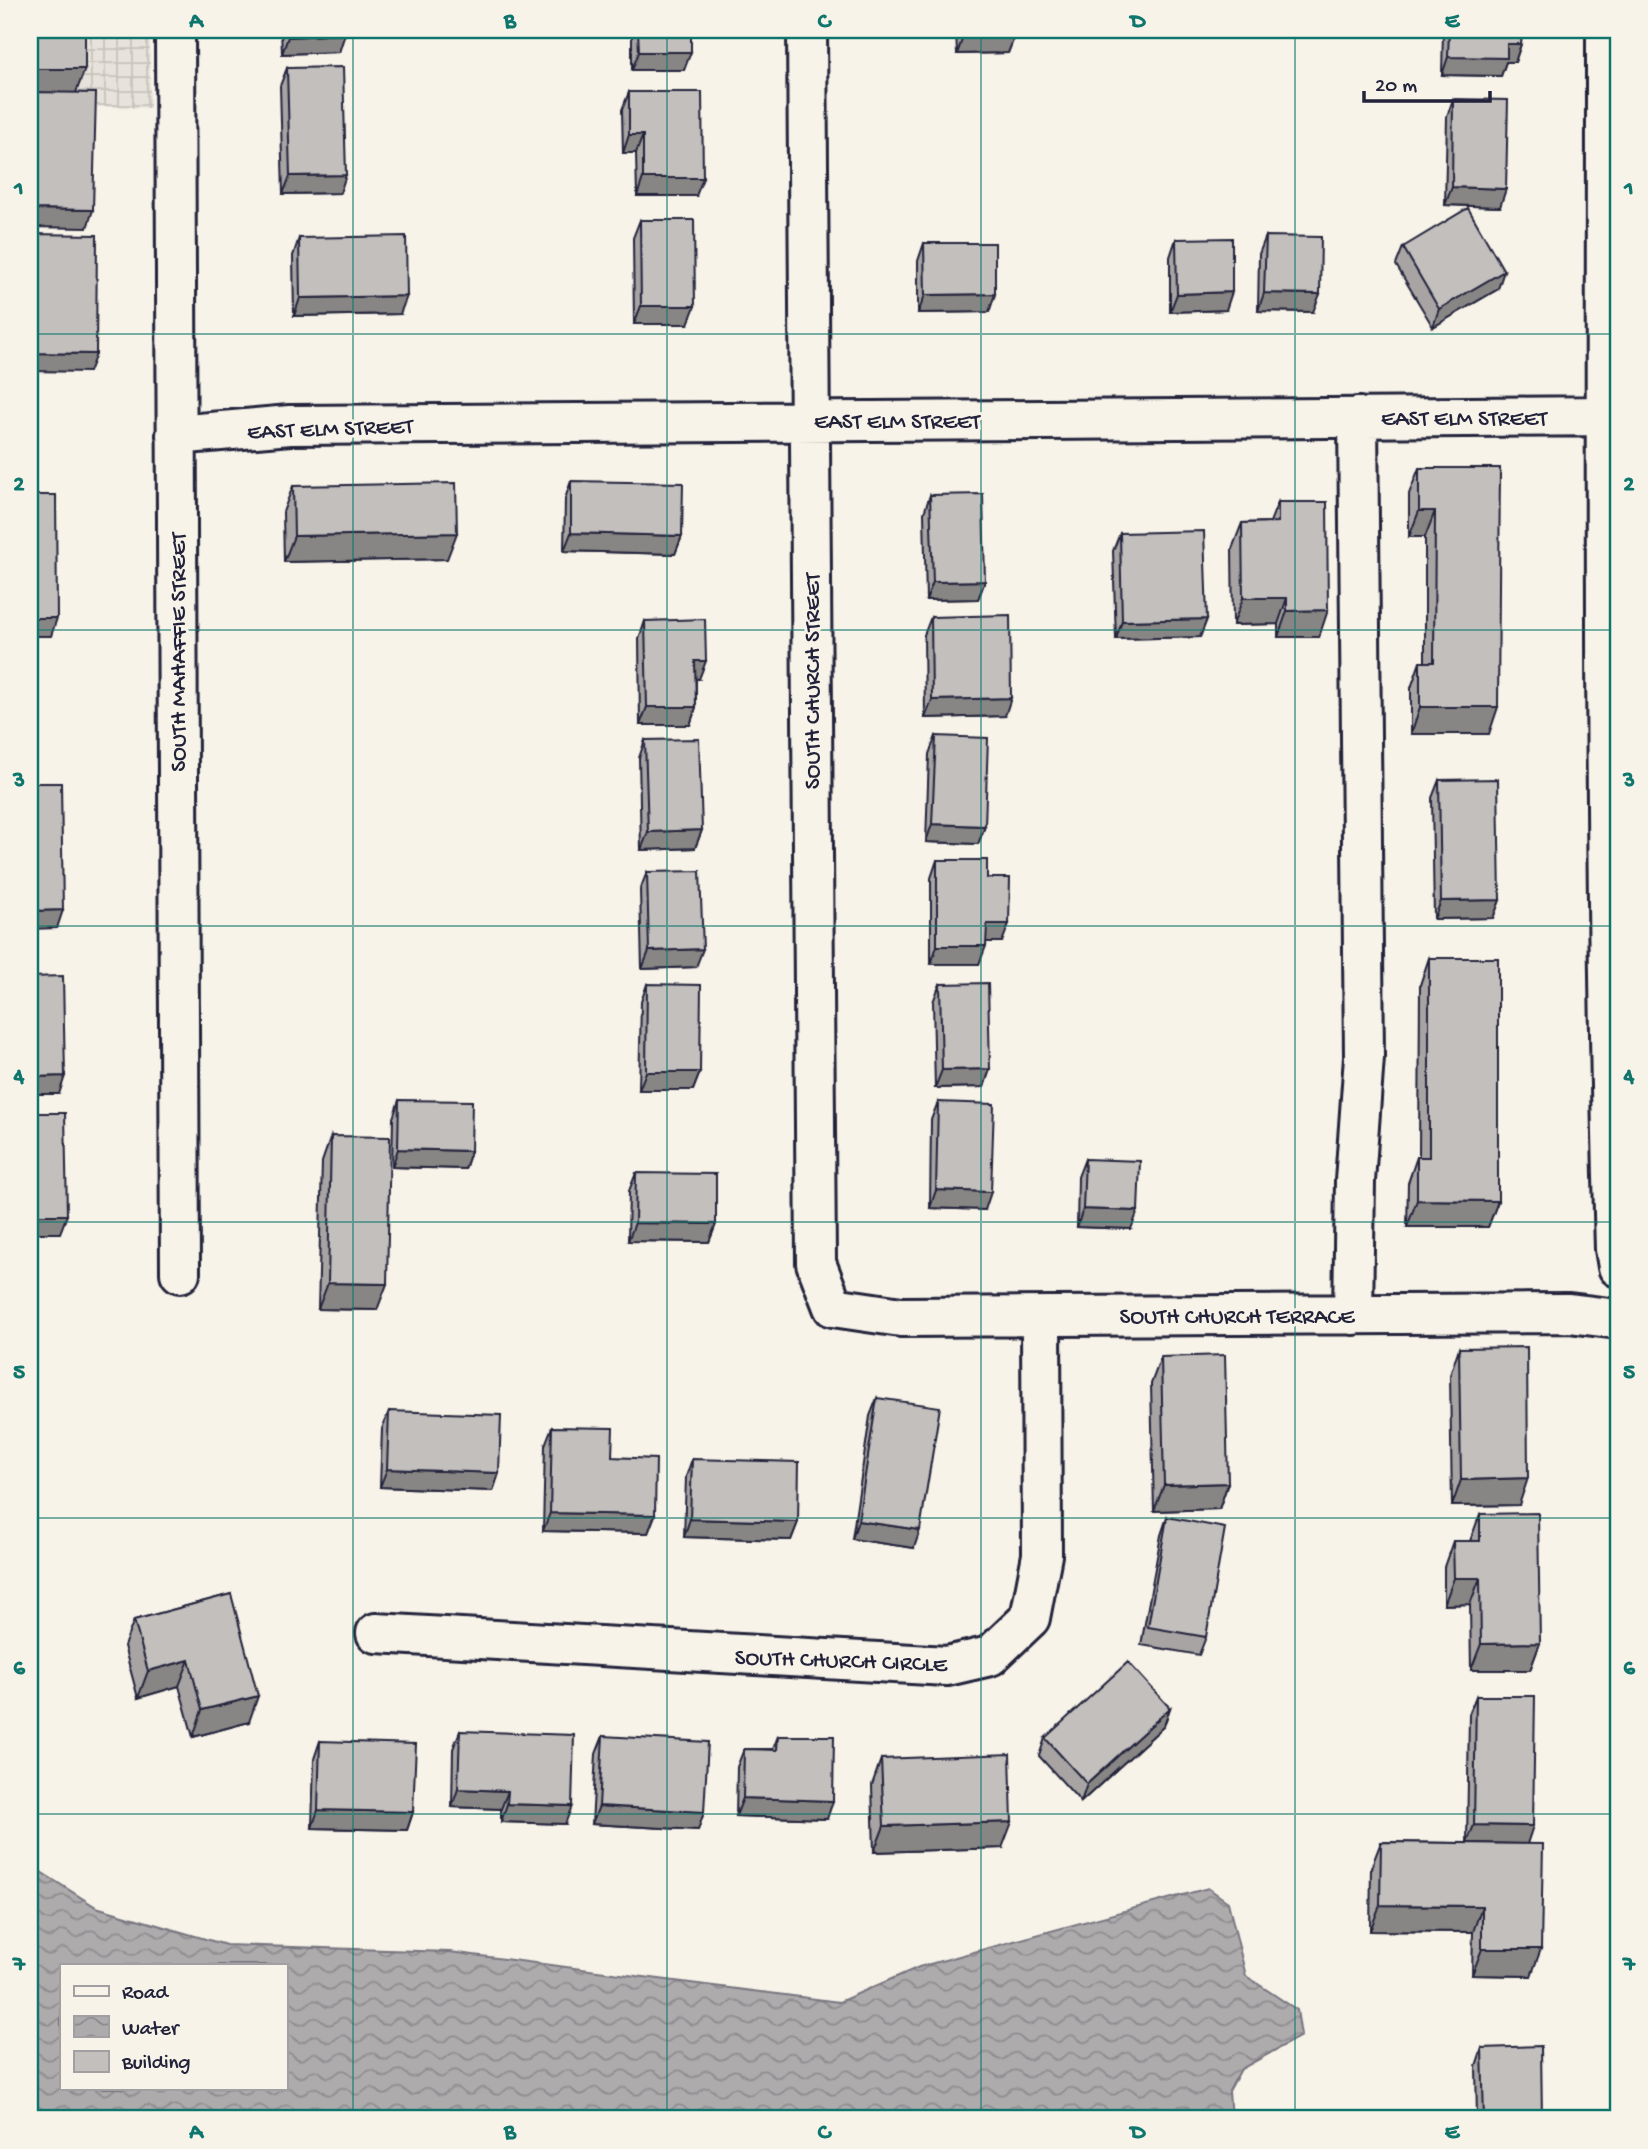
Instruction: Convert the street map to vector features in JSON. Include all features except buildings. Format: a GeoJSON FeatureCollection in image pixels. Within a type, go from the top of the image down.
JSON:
{"type":"FeatureCollection","features":[{"type":"Feature","properties":{"kind":"street","name":"SOUTH MAHAFFIE STREET"},"geometry":{"type":"LineString","coordinates":[[175,30],[180,1273]]}},
{"type":"Feature","properties":{"kind":"street","name":"SOUTH CHURCH STREET"},"geometry":{"type":"LineString","coordinates":[[807,30],[816,1263],[833,1307],[855,1310]]}},
{"type":"Feature","properties":{"kind":"street"},"geometry":{"type":"LineString","coordinates":[[1606,30],[1612,416],[1615,1249],[1618,1268]]}},
{"type":"Feature","properties":{"kind":"street","name":"EAST ELM STREET"},"geometry":{"type":"LineString","coordinates":[[176,435],[290,425],[1612,416]]}},
{"type":"Feature","properties":{"kind":"street"},"geometry":{"type":"LineString","coordinates":[[1353,1315],[1355,1181],[1364,1057],[1358,417]]}},
{"type":"Feature","properties":{"kind":"street","name":"SOUTH CHURCH TERRACE"},"geometry":{"type":"LineString","coordinates":[[855,1310],[901,1317],[1569,1312],[1618,1319]]}},
{"type":"Feature","properties":{"kind":"street","name":"SOUTH CHURCH CIRCLE"},"geometry":{"type":"LineString","coordinates":[[376,1633],[947,1666],[990,1656],[1030,1618],[1042,1555],[1041,1317]]}},
{"type":"Feature","properties":{"kind":"shaded area"},"geometry":{"type":"Polygon","coordinates":[[[30,30],[150,30],[150,108],[30,105],[30,30]]]}},
{"type":"Feature","properties":{"kind":"water"},"geometry":{"type":"Polygon","coordinates":[[[30,1865],[96,1907],[226,1945],[450,1952],[839,2002],[919,1967],[1208,1888],[1228,1902],[1246,1976],[1297,2010],[1301,2036],[1241,2069],[1229,2091],[1231,2119],[30,2119],[30,1865]]]}}]}
